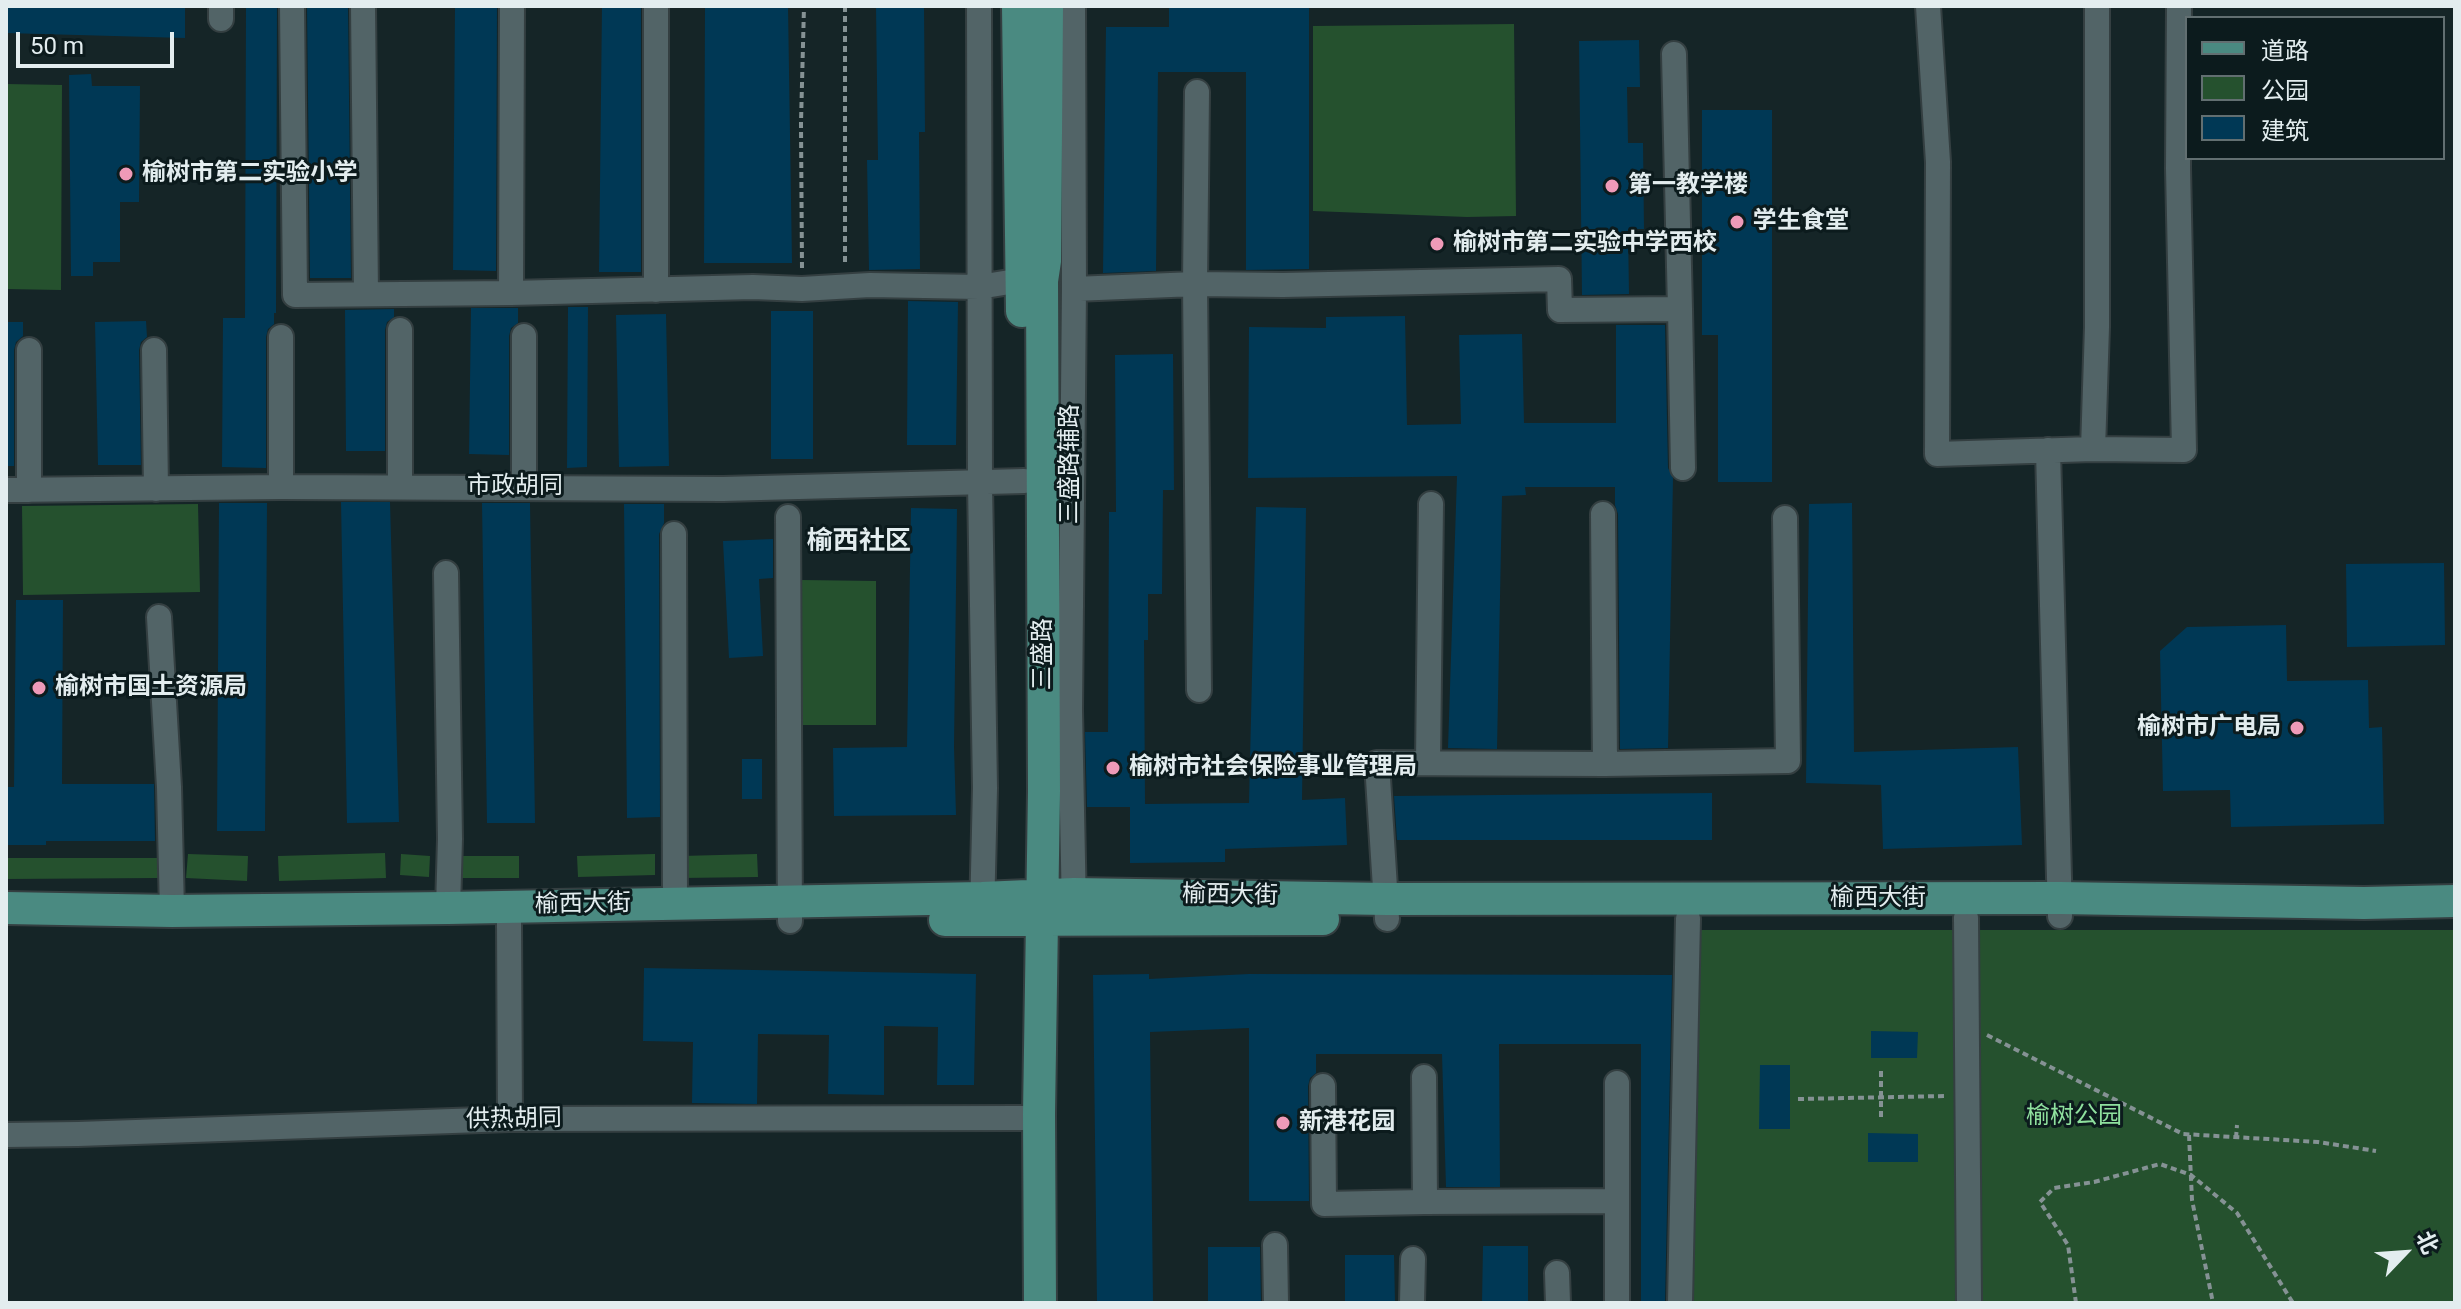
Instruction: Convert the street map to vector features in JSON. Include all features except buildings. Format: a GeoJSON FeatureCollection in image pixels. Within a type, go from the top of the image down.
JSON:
{"type":"FeatureCollection","features":[{"type":"Feature","properties":{"kind":"main road","name":"三盛路"},"geometry":{"type":"LineString","coordinates":[[1018,6],[1040,1303]]}},
{"type":"Feature","properties":{"kind":"main road","name":"三盛路"},"geometry":{"type":"LineString","coordinates":[[1021,1303],[1023,1118],[1044,592],[1042,281],[1045,261],[1047,6]]}},
{"type":"Feature","properties":{"kind":"main road","name":"榆西大街"},"geometry":{"type":"LineString","coordinates":[[6,924],[509,922],[790,911],[1032,908],[2060,907],[2455,901]]}},
{"type":"Feature","properties":{"kind":"main road","name":"榆西大街"},"geometry":{"type":"LineString","coordinates":[[6,908],[172,911],[675,903],[790,911]]}},
{"type":"Feature","properties":{"kind":"main road","name":"榆西大街"},"geometry":{"type":"LineString","coordinates":[[1387,909],[1688,919],[1966,918],[2060,907],[2455,915]]}},
{"type":"Feature","properties":{"kind":"street"},"geometry":{"type":"LineString","coordinates":[[292,6],[295,295],[845,286],[979,287],[1022,280]]}},
{"type":"Feature","properties":{"kind":"street"},"geometry":{"type":"LineString","coordinates":[[363,6],[366,294]]}},
{"type":"Feature","properties":{"kind":"street"},"geometry":{"type":"LineString","coordinates":[[511,293],[512,6]]}},
{"type":"Feature","properties":{"kind":"street"},"geometry":{"type":"LineString","coordinates":[[656,6],[656,290]]}},
{"type":"Feature","properties":{"kind":"street"},"geometry":{"type":"LineString","coordinates":[[979,6],[980,484],[985,788],[982,909]]}},
{"type":"Feature","properties":{"kind":"street","name":"三盛路辅路"},"geometry":{"type":"LineString","coordinates":[[1073,6],[1070,710],[1074,908]]}},
{"type":"Feature","properties":{"kind":"street"},"geometry":{"type":"LineString","coordinates":[[1928,6],[1938,162],[1937,454],[2093,449],[2184,450],[2178,168],[2179,6]]}},
{"type":"Feature","properties":{"kind":"street"},"geometry":{"type":"LineString","coordinates":[[2093,449],[2097,327],[2097,6]]}},
{"type":"Feature","properties":{"kind":"street"},"geometry":{"type":"LineString","coordinates":[[1674,54],[1683,468]]}},
{"type":"Feature","properties":{"kind":"street"},"geometry":{"type":"LineString","coordinates":[[1197,92],[1195,284],[1199,690]]}},
{"type":"Feature","properties":{"kind":"street"},"geometry":{"type":"LineString","coordinates":[[1074,289],[1195,284],[1559,279],[1560,310],[1680,309]]}},
{"type":"Feature","properties":{"kind":"street"},"geometry":{"type":"LineString","coordinates":[[400,330],[400,487]]}},
{"type":"Feature","properties":{"kind":"street"},"geometry":{"type":"LineString","coordinates":[[524,336],[524,487]]}},
{"type":"Feature","properties":{"kind":"street"},"geometry":{"type":"LineString","coordinates":[[281,337],[281,487]]}},
{"type":"Feature","properties":{"kind":"street"},"geometry":{"type":"LineString","coordinates":[[17,490],[29,350]]}},
{"type":"Feature","properties":{"kind":"street"},"geometry":{"type":"LineString","coordinates":[[154,350],[156,489]]}},
{"type":"Feature","properties":{"kind":"street"},"geometry":{"type":"LineString","coordinates":[[2048,450],[2060,907]]}},
{"type":"Feature","properties":{"kind":"street","name":"市政胡同"},"geometry":{"type":"LineString","coordinates":[[17,490],[281,487],[723,489],[1024,481]]}},
{"type":"Feature","properties":{"kind":"street"},"geometry":{"type":"LineString","coordinates":[[1428,762],[1431,504]]}},
{"type":"Feature","properties":{"kind":"street"},"geometry":{"type":"LineString","coordinates":[[1603,514],[1605,764]]}},
{"type":"Feature","properties":{"kind":"street"},"geometry":{"type":"LineString","coordinates":[[788,517],[790,911]]}},
{"type":"Feature","properties":{"kind":"street"},"geometry":{"type":"LineString","coordinates":[[1387,909],[1377,763],[1788,761],[1785,518]]}},
{"type":"Feature","properties":{"kind":"street"},"geometry":{"type":"LineString","coordinates":[[674,534],[675,903]]}},
{"type":"Feature","properties":{"kind":"street"},"geometry":{"type":"LineString","coordinates":[[446,573],[450,839],[448,908]]}},
{"type":"Feature","properties":{"kind":"street"},"geometry":{"type":"LineString","coordinates":[[159,617],[169,787],[172,911]]}},
{"type":"Feature","properties":{"kind":"street"},"geometry":{"type":"LineString","coordinates":[[1966,918],[1969,1303]]}},
{"type":"Feature","properties":{"kind":"street"},"geometry":{"type":"LineString","coordinates":[[1680,1303],[1688,919]]}},
{"type":"Feature","properties":{"kind":"street"},"geometry":{"type":"LineString","coordinates":[[509,922],[510,1119]]}},
{"type":"Feature","properties":{"kind":"street"},"geometry":{"type":"LineString","coordinates":[[1424,1077],[1425,1202]]}},
{"type":"Feature","properties":{"kind":"street"},"geometry":{"type":"LineString","coordinates":[[1617,1083],[1617,1303]]}},
{"type":"Feature","properties":{"kind":"street"},"geometry":{"type":"LineString","coordinates":[[1323,1086],[1324,1204],[1616,1201]]}},
{"type":"Feature","properties":{"kind":"street","name":"供热胡同"},"geometry":{"type":"LineString","coordinates":[[6,1135],[510,1119],[1023,1118]]}},
{"type":"Feature","properties":{"kind":"street"},"geometry":{"type":"LineString","coordinates":[[1275,1245],[1276,1303]]}},
{"type":"Feature","properties":{"kind":"street"},"geometry":{"type":"LineString","coordinates":[[1412,1303],[1413,1259]]}},
{"type":"Feature","properties":{"kind":"street"},"geometry":{"type":"LineString","coordinates":[[1557,1273],[1558,1303]]}},
{"type":"Feature","properties":{"kind":"path"},"geometry":{"type":"LineString","coordinates":[[802,289],[804,6]]}},
{"type":"Feature","properties":{"kind":"path"},"geometry":{"type":"LineString","coordinates":[[845,6],[845,286]]}},
{"type":"Feature","properties":{"kind":"path"},"geometry":{"type":"LineString","coordinates":[[1967,1025],[2183,1134],[2318,1142],[2376,1151]]}},
{"type":"Feature","properties":{"kind":"path"},"geometry":{"type":"LineString","coordinates":[[1881,1071],[1881,1120]]}},
{"type":"Feature","properties":{"kind":"path"},"geometry":{"type":"LineString","coordinates":[[1798,1099],[1968,1096]]}},
{"type":"Feature","properties":{"kind":"path"},"geometry":{"type":"LineString","coordinates":[[2236,1138],[2237,1125]]}},
{"type":"Feature","properties":{"kind":"path"},"geometry":{"type":"LineString","coordinates":[[2189,1135],[2192,1200],[2213,1303]]}},
{"type":"Feature","properties":{"kind":"path"},"geometry":{"type":"LineString","coordinates":[[2076,1303],[2068,1245],[2040,1202],[2054,1188],[2094,1182],[2160,1164],[2191,1175],[2237,1213],[2293,1303]]}},
{"type":"Feature","properties":{"kind":"green space"},"geometry":{"type":"Polygon","coordinates":[[[1514,24],[1516,216],[1313,211],[1313,26],[1514,24]]]}},
{"type":"Feature","properties":{"kind":"green space"},"geometry":{"type":"Polygon","coordinates":[[[6,84],[62,85],[61,290],[6,289],[6,84]]]}},
{"type":"Feature","properties":{"kind":"green space"},"geometry":{"type":"Polygon","coordinates":[[[198,504],[200,592],[23,595],[22,506],[198,504]]]}},
{"type":"Feature","properties":{"kind":"green space"},"geometry":{"type":"Polygon","coordinates":[[[802,580],[876,581],[876,725],[802,725],[802,580]]]}},
{"type":"Feature","properties":{"kind":"green space"},"geometry":{"type":"Polygon","coordinates":[[[385,853],[386,878],[279,881],[278,856],[385,853]]]}},
{"type":"Feature","properties":{"kind":"green space"},"geometry":{"type":"Polygon","coordinates":[[[188,854],[248,856],[247,881],[186,878],[188,854]]]}},
{"type":"Feature","properties":{"kind":"green space"},"geometry":{"type":"Polygon","coordinates":[[[401,854],[430,856],[429,877],[400,875],[401,854]]]}},
{"type":"Feature","properties":{"kind":"green space"},"geometry":{"type":"Polygon","coordinates":[[[655,854],[655,875],[578,877],[577,856],[655,854]]]}},
{"type":"Feature","properties":{"kind":"green space"},"geometry":{"type":"Polygon","coordinates":[[[757,854],[758,877],[682,878],[681,856],[757,854]]]}},
{"type":"Feature","properties":{"kind":"green space"},"geometry":{"type":"Polygon","coordinates":[[[459,856],[519,856],[519,878],[460,878],[459,856]]]}},
{"type":"Feature","properties":{"kind":"green space"},"geometry":{"type":"Polygon","coordinates":[[[6,858],[158,858],[158,878],[6,879],[6,858]]]}},
{"type":"Feature","properties":{"kind":"green space","name":"榆树公园"},"geometry":{"type":"Polygon","coordinates":[[[1694,930],[2455,930],[2455,1303],[1692,1303],[1694,930]]]}},
{"type":"Feature","properties":{"kind":"place","name":"榆树市第二实验小学"},"geometry":{"type":"Point","coordinates":[126,174]}},
{"type":"Feature","properties":{"kind":"place","name":"第一教学楼"},"geometry":{"type":"Point","coordinates":[1612,186]}},
{"type":"Feature","properties":{"kind":"place","name":"学生食堂"},"geometry":{"type":"Point","coordinates":[1737,222]}},
{"type":"Feature","properties":{"kind":"place","name":"榆树市第二实验中学西校"},"geometry":{"type":"Point","coordinates":[1437,244]}},
{"type":"Feature","properties":{"kind":"place","name":"榆树市国土资源局"},"geometry":{"type":"Point","coordinates":[39,688]}},
{"type":"Feature","properties":{"kind":"place","name":"榆树市广电局"},"geometry":{"type":"Point","coordinates":[2297,728]}},
{"type":"Feature","properties":{"kind":"place","name":"榆树市社会保险事业管理局"},"geometry":{"type":"Point","coordinates":[1113,768]}},
{"type":"Feature","properties":{"kind":"place","name":"新港花园"},"geometry":{"type":"Point","coordinates":[1283,1123]}},
{"type":"Feature","properties":{"kind":"district","name":"榆西社区"},"geometry":{"type":"Point","coordinates":[859,542]}}]}
